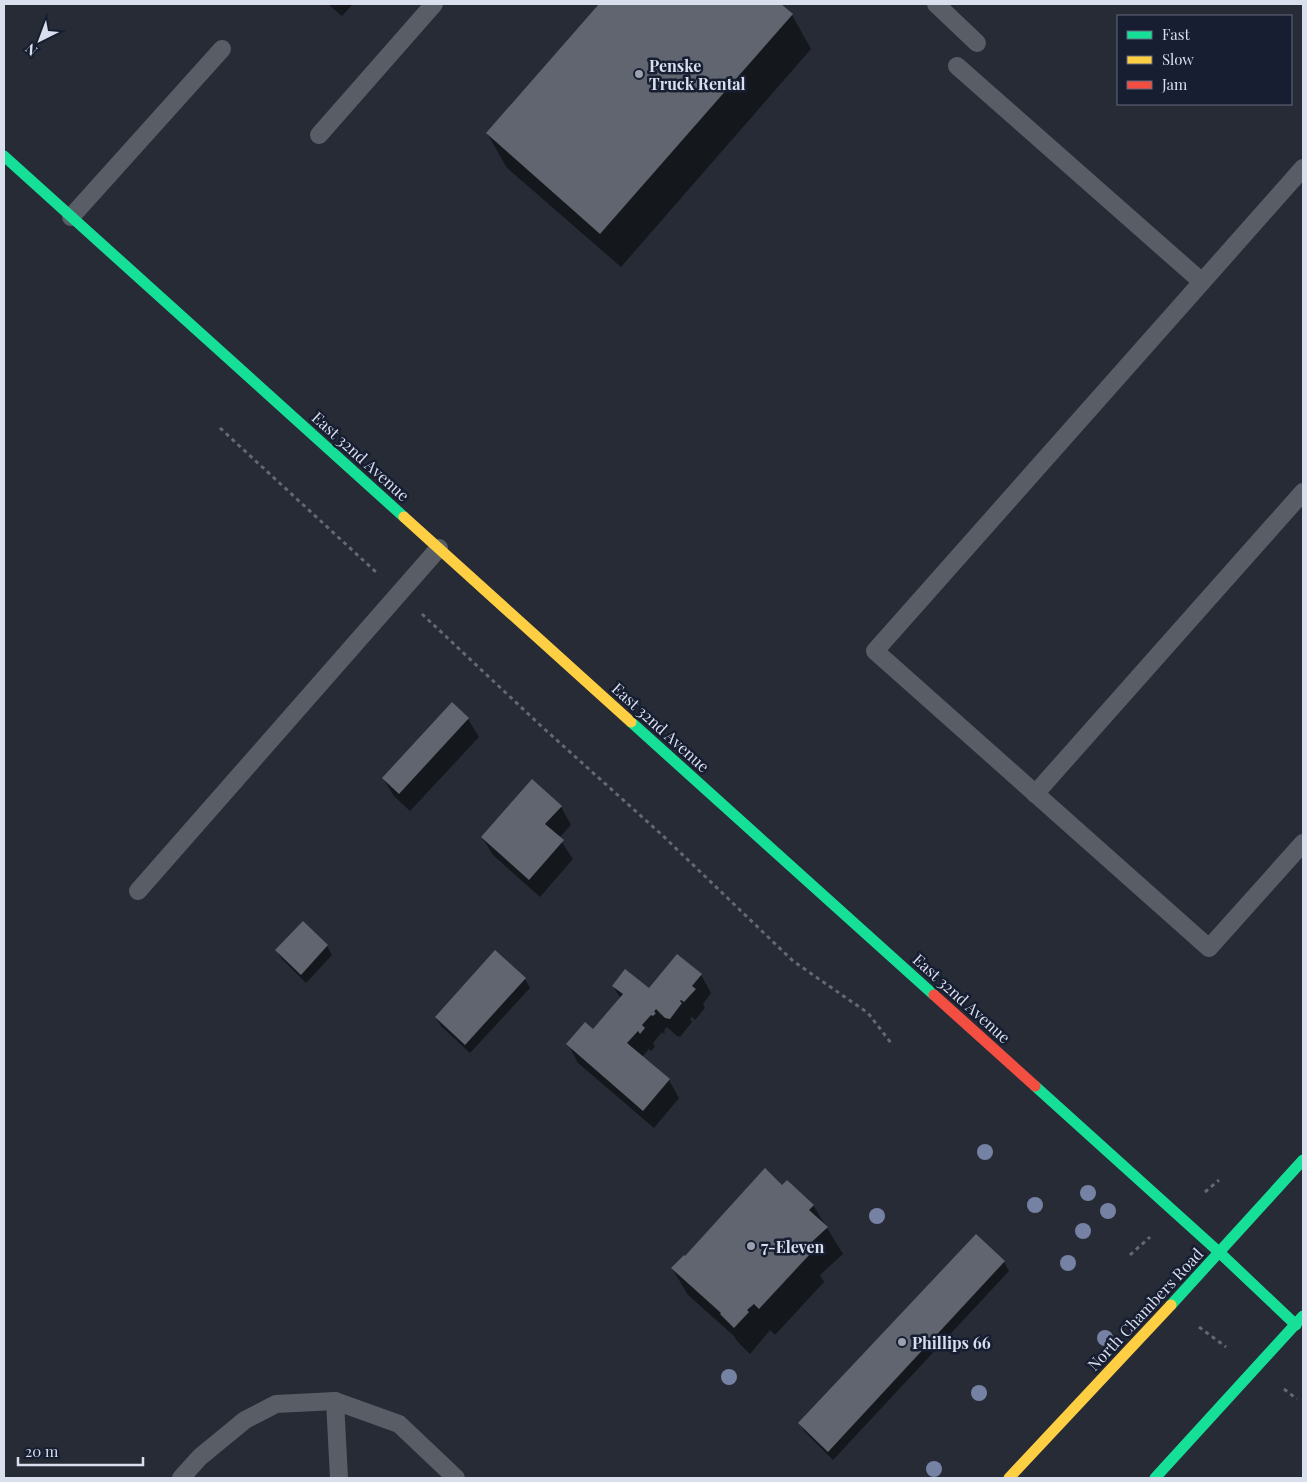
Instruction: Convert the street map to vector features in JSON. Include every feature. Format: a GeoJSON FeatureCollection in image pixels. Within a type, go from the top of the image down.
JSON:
{"type":"FeatureCollection","features":[{"type":"Feature","properties":{"kind":"street","name":"East 32nd Avenue"},"geometry":{"type":"LineString","coordinates":[[4,156],[1220,1253],[1299,1321]]}},
{"type":"Feature","properties":{"kind":"street","name":"North Chambers Road"},"geometry":{"type":"LineString","coordinates":[[1009,1478],[1220,1253],[1303,1160]]}},
{"type":"Feature","properties":{"kind":"street"},"geometry":{"type":"LineString","coordinates":[[1155,1478],[1299,1321]]}},
{"type":"Feature","properties":{"kind":"lane"},"geometry":{"type":"LineString","coordinates":[[319,135],[434,4]]}},
{"type":"Feature","properties":{"kind":"lane"},"geometry":{"type":"LineString","coordinates":[[936,4],[977,43]]}},
{"type":"Feature","properties":{"kind":"lane"},"geometry":{"type":"LineString","coordinates":[[71,217],[222,49]]}},
{"type":"Feature","properties":{"kind":"lane"},"geometry":{"type":"LineString","coordinates":[[957,66],[1202,282]]}},
{"type":"Feature","properties":{"kind":"lane"},"geometry":{"type":"LineString","coordinates":[[1303,168],[875,651],[1209,948],[1303,843]]}},
{"type":"Feature","properties":{"kind":"lane"},"geometry":{"type":"LineString","coordinates":[[1035,794],[1303,492]]}},
{"type":"Feature","properties":{"kind":"lane"},"geometry":{"type":"LineString","coordinates":[[138,891],[439,548]]}},
{"type":"Feature","properties":{"kind":"lane"},"geometry":{"type":"LineString","coordinates":[[180,1478],[200,1457],[245,1420],[276,1404],[335,1400],[399,1424],[456,1478]]}},
{"type":"Feature","properties":{"kind":"lane"},"geometry":{"type":"LineString","coordinates":[[335,1400],[339,1478]]}},
{"type":"Feature","properties":{"kind":"path"},"geometry":{"type":"LineString","coordinates":[[220,428],[661,834],[794,960],[868,1013],[891,1043]]}},
{"type":"Feature","properties":{"kind":"path"},"geometry":{"type":"LineString","coordinates":[[1170,1306],[1297,1399]]}},
{"type":"Feature","properties":{"kind":"building","name":"Penske Truck Rental"},"geometry":{"type":"Polygon","coordinates":[[[599,4],[781,4],[793,14],[600,234],[486,133],[599,4]]]}},
{"type":"Feature","properties":{"kind":"building"},"geometry":{"type":"Polygon","coordinates":[[[452,702],[469,718],[399,794],[382,778],[452,702]]]}},
{"type":"Feature","properties":{"kind":"building"},"geometry":{"type":"Polygon","coordinates":[[[532,779],[562,806],[545,824],[564,840],[529,880],[481,837],[532,779]]]}},
{"type":"Feature","properties":{"kind":"building"},"geometry":{"type":"Polygon","coordinates":[[[303,921],[328,945],[301,975],[275,950],[303,921]]]}},
{"type":"Feature","properties":{"kind":"building"},"geometry":{"type":"Polygon","coordinates":[[[495,950],[526,978],[465,1045],[435,1017],[495,950]]]}},
{"type":"Feature","properties":{"kind":"building"},"geometry":{"type":"Polygon","coordinates":[[[677,954],[702,974],[692,986],[696,989],[684,1002],[680,1001],[682,1003],[670,1019],[665,1018],[656,1009],[654,1012],[656,1013],[653,1016],[651,1015],[642,1025],[645,1028],[640,1034],[638,1031],[627,1043],[670,1079],[643,1111],[566,1044],[585,1022],[593,1029],[623,994],[612,986],[625,969],[649,988],[677,954]]]}},
{"type":"Feature","properties":{"kind":"building","name":"7-Eleven"},"geometry":{"type":"Polygon","coordinates":[[[765,1168],[782,1185],[787,1180],[814,1205],[809,1210],[828,1227],[804,1249],[810,1254],[759,1309],[754,1304],[747,1310],[749,1312],[734,1328],[721,1313],[671,1268],[685,1256],[765,1168]]]}},
{"type":"Feature","properties":{"kind":"building","name":"Phillips 66"},"geometry":{"type":"Polygon","coordinates":[[[976,1234],[1005,1261],[828,1452],[798,1423],[976,1234]]]}},
{"type":"Feature","properties":{"kind":"traffic: fast"},"geometry":{"type":"LineString","coordinates":[[4,156],[404,517]]}},
{"type":"Feature","properties":{"kind":"traffic: fast"},"geometry":{"type":"LineString","coordinates":[[631,722],[934,995]]}},
{"type":"Feature","properties":{"kind":"traffic: fast"},"geometry":{"type":"LineString","coordinates":[[1035,1086],[1220,1253],[1296,1325]]}},
{"type":"Feature","properties":{"kind":"traffic: fast"},"geometry":{"type":"LineString","coordinates":[[1171,1305],[1303,1160]]}},
{"type":"Feature","properties":{"kind":"traffic: fast"},"geometry":{"type":"LineString","coordinates":[[1155,1478],[1303,1316]]}},
{"type":"Feature","properties":{"kind":"traffic: slow"},"geometry":{"type":"LineString","coordinates":[[404,517],[631,722]]}},
{"type":"Feature","properties":{"kind":"traffic: slow"},"geometry":{"type":"LineString","coordinates":[[1009,1478],[1171,1305]]}},
{"type":"Feature","properties":{"kind":"traffic: jam"},"geometry":{"type":"LineString","coordinates":[[934,995],[1035,1086]]}},
{"type":"Feature","properties":{"kind":"place","name":"Penske Truck Rental"},"geometry":{"type":"Point","coordinates":[639,74]}},
{"type":"Feature","properties":{"kind":"place","name":"7-Eleven"},"geometry":{"type":"Point","coordinates":[751,1246]}},
{"type":"Feature","properties":{"kind":"place","name":"Phillips 66"},"geometry":{"type":"Point","coordinates":[902,1342]}}]}
